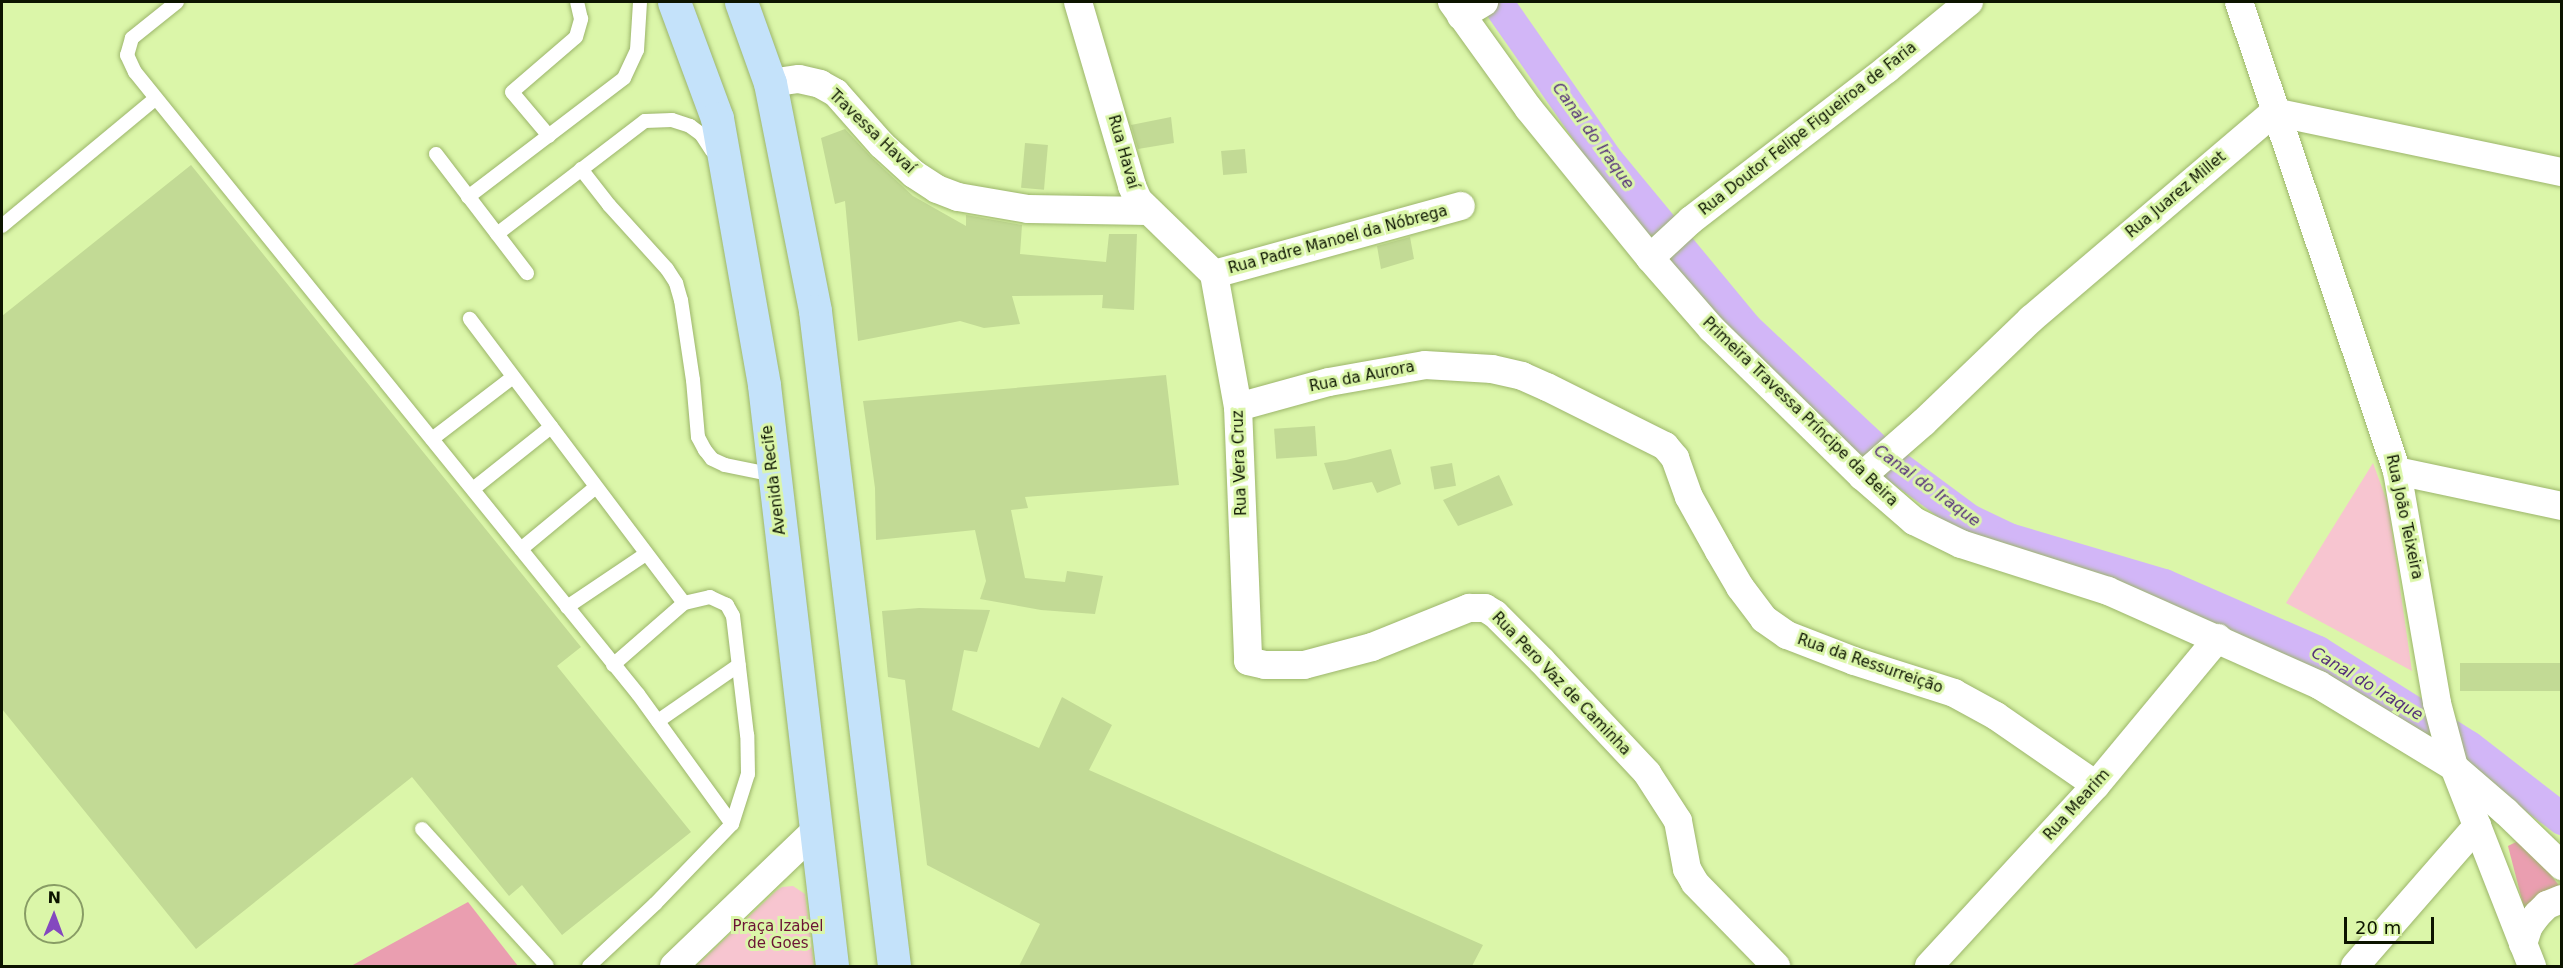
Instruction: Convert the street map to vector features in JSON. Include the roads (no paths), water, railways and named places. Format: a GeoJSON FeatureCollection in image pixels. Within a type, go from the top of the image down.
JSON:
{"type":"FeatureCollection","features":[{"type":"Feature","properties":{"kind":"main road","name":"Avenida Recife"},"geometry":{"type":"LineString","coordinates":[[674,2],[717,118],[764,385],[832,966]]}},
{"type":"Feature","properties":{"kind":"main road"},"geometry":{"type":"LineString","coordinates":[[741,2],[770,83],[815,311],[894,966]]}},
{"type":"Feature","properties":{"kind":"street","name":"Rua Havaí"},"geometry":{"type":"LineString","coordinates":[[1078,2],[1138,200],[1214,274]]}},
{"type":"Feature","properties":{"kind":"street","name":"Rua Doutor Felipe Figueiroa de Faria"},"geometry":{"type":"LineString","coordinates":[[1658,252],[1691,220],[1887,69],[1969,2]]}},
{"type":"Feature","properties":{"kind":"street","name":"Rua João Teixeira"},"geometry":{"type":"LineString","coordinates":[[2239,2],[2274,112],[2348,319],[2397,471],[2437,703],[2454,767],[2527,955]]}},
{"type":"Feature","properties":{"kind":"street","name":"Primeira Travessa Príncipe da Beira"},"geometry":{"type":"LineString","coordinates":[[1469,6],[1529,109],[1658,252],[1712,329],[1867,472],[1914,521],[1961,544],[2108,591],[2218,638],[2319,685],[2454,767],[2506,812],[2562,866]]}},
{"type":"Feature","properties":{"kind":"street","name":"Travessa Havaí"},"geometry":{"type":"LineString","coordinates":[[770,83],[799,79],[820,84],[836,93],[882,145],[914,174],[937,189],[958,197],[1028,209],[1148,212]]}},
{"type":"Feature","properties":{"kind":"street"},"geometry":{"type":"LineString","coordinates":[[2274,112],[2562,172]]}},
{"type":"Feature","properties":{"kind":"street","name":"Rua Juarez Millet"},"geometry":{"type":"LineString","coordinates":[[1867,472],[1924,423],[2031,319],[2274,112]]}},
{"type":"Feature","properties":{"kind":"street","name":"Rua Padre Manoel da Nóbrega"},"geometry":{"type":"LineString","coordinates":[[1214,274],[1461,206]]}},
{"type":"Feature","properties":{"kind":"street","name":"Rua Vera Cruz"},"geometry":{"type":"LineString","coordinates":[[1214,274],[1238,406],[1246,653]]}},
{"type":"Feature","properties":{"kind":"street","name":"Rua da Aurora"},"geometry":{"type":"LineString","coordinates":[[1238,406],[1329,382],[1386,370],[1425,365],[1456,366],[1492,369],[1522,376],[1653,439]]}},
{"type":"Feature","properties":{"kind":"street","name":"Rua da Ressurreição"},"geometry":{"type":"LineString","coordinates":[[1653,439],[1665,446],[1674,458],[1702,522],[1740,587],[1764,619],[1787,635],[1854,661],[1954,693],[1996,716],[2096,785]]}},
{"type":"Feature","properties":{"kind":"street"},"geometry":{"type":"LineString","coordinates":[[2397,471],[2562,506]]}},
{"type":"Feature","properties":{"kind":"street","name":"Rua Pero Vaz de Caminha"},"geometry":{"type":"LineString","coordinates":[[1246,653],[1248,661],[1254,664],[1304,665],[1372,647],[1469,608],[1485,608],[1495,614],[1542,661],[1647,773],[1678,821],[1687,869],[1695,883],[1776,966]]}},
{"type":"Feature","properties":{"kind":"street","name":"Rua Mearim"},"geometry":{"type":"LineString","coordinates":[[1929,966],[2096,785],[2218,638]]}},
{"type":"Feature","properties":{"kind":"street"},"geometry":{"type":"LineString","coordinates":[[2355,966],[2477,826]]}},
{"type":"Feature","properties":{"kind":"street"},"geometry":{"type":"LineString","coordinates":[[674,966],[815,831]]}},
{"type":"Feature","properties":{"kind":"street"},"geometry":{"type":"LineString","coordinates":[[2527,955],[2529,926],[2547,905],[2562,899]]}},
{"type":"Feature","properties":{"kind":"lane"},"geometry":{"type":"LineString","coordinates":[[177,2],[132,38],[128,47],[129,63],[155,99],[473,489],[658,721],[732,824]]}},
{"type":"Feature","properties":{"kind":"lane"},"geometry":{"type":"LineString","coordinates":[[549,136],[512,92],[576,37],[581,19],[577,2]]}},
{"type":"Feature","properties":{"kind":"lane"},"geometry":{"type":"LineString","coordinates":[[468,197],[624,78],[637,50],[640,2]]}},
{"type":"Feature","properties":{"kind":"lane"},"geometry":{"type":"LineString","coordinates":[[2,226],[155,99]]}},
{"type":"Feature","properties":{"kind":"lane"},"geometry":{"type":"LineString","coordinates":[[497,234],[645,121],[672,120],[701,134],[710,145],[731,191]]}},
{"type":"Feature","properties":{"kind":"lane"},"geometry":{"type":"LineString","coordinates":[[436,154],[527,273]]}},
{"type":"Feature","properties":{"kind":"lane"},"geometry":{"type":"LineString","coordinates":[[581,169],[609,205],[667,269],[676,283],[681,300],[692,369],[698,437],[705,450],[712,459],[725,465],[774,475]]}},
{"type":"Feature","properties":{"kind":"lane"},"geometry":{"type":"LineString","coordinates":[[470,319],[684,603]]}},
{"type":"Feature","properties":{"kind":"lane"},"geometry":{"type":"LineString","coordinates":[[432,440],[513,377]]}},
{"type":"Feature","properties":{"kind":"lane"},"geometry":{"type":"LineString","coordinates":[[473,489],[550,426]]}},
{"type":"Feature","properties":{"kind":"lane"},"geometry":{"type":"LineString","coordinates":[[521,549],[596,487]]}},
{"type":"Feature","properties":{"kind":"lane"},"geometry":{"type":"LineString","coordinates":[[567,607],[646,554]]}},
{"type":"Feature","properties":{"kind":"lane"},"geometry":{"type":"LineString","coordinates":[[589,966],[655,904],[732,824],[748,774],[747,735],[733,616],[727,605],[710,597],[684,603],[613,665]]}},
{"type":"Feature","properties":{"kind":"lane"},"geometry":{"type":"LineString","coordinates":[[658,721],[739,665]]}},
{"type":"Feature","properties":{"kind":"lane"},"geometry":{"type":"LineString","coordinates":[[422,829],[548,966]]}},
{"type":"Feature","properties":{"kind":"waterway","name":"Canal do Iraque"},"geometry":{"type":"LineString","coordinates":[[1497,2],[1608,161],[1746,328],[1884,457],[1969,520],[2009,539],[2164,585],[2318,652],[2469,747],[2562,819]]}},
{"type":"Feature","properties":{"kind":"park label","name":"Praça Izabel de Goes"},"geometry":{"type":"Point","coordinates":[778,934]}}]}
